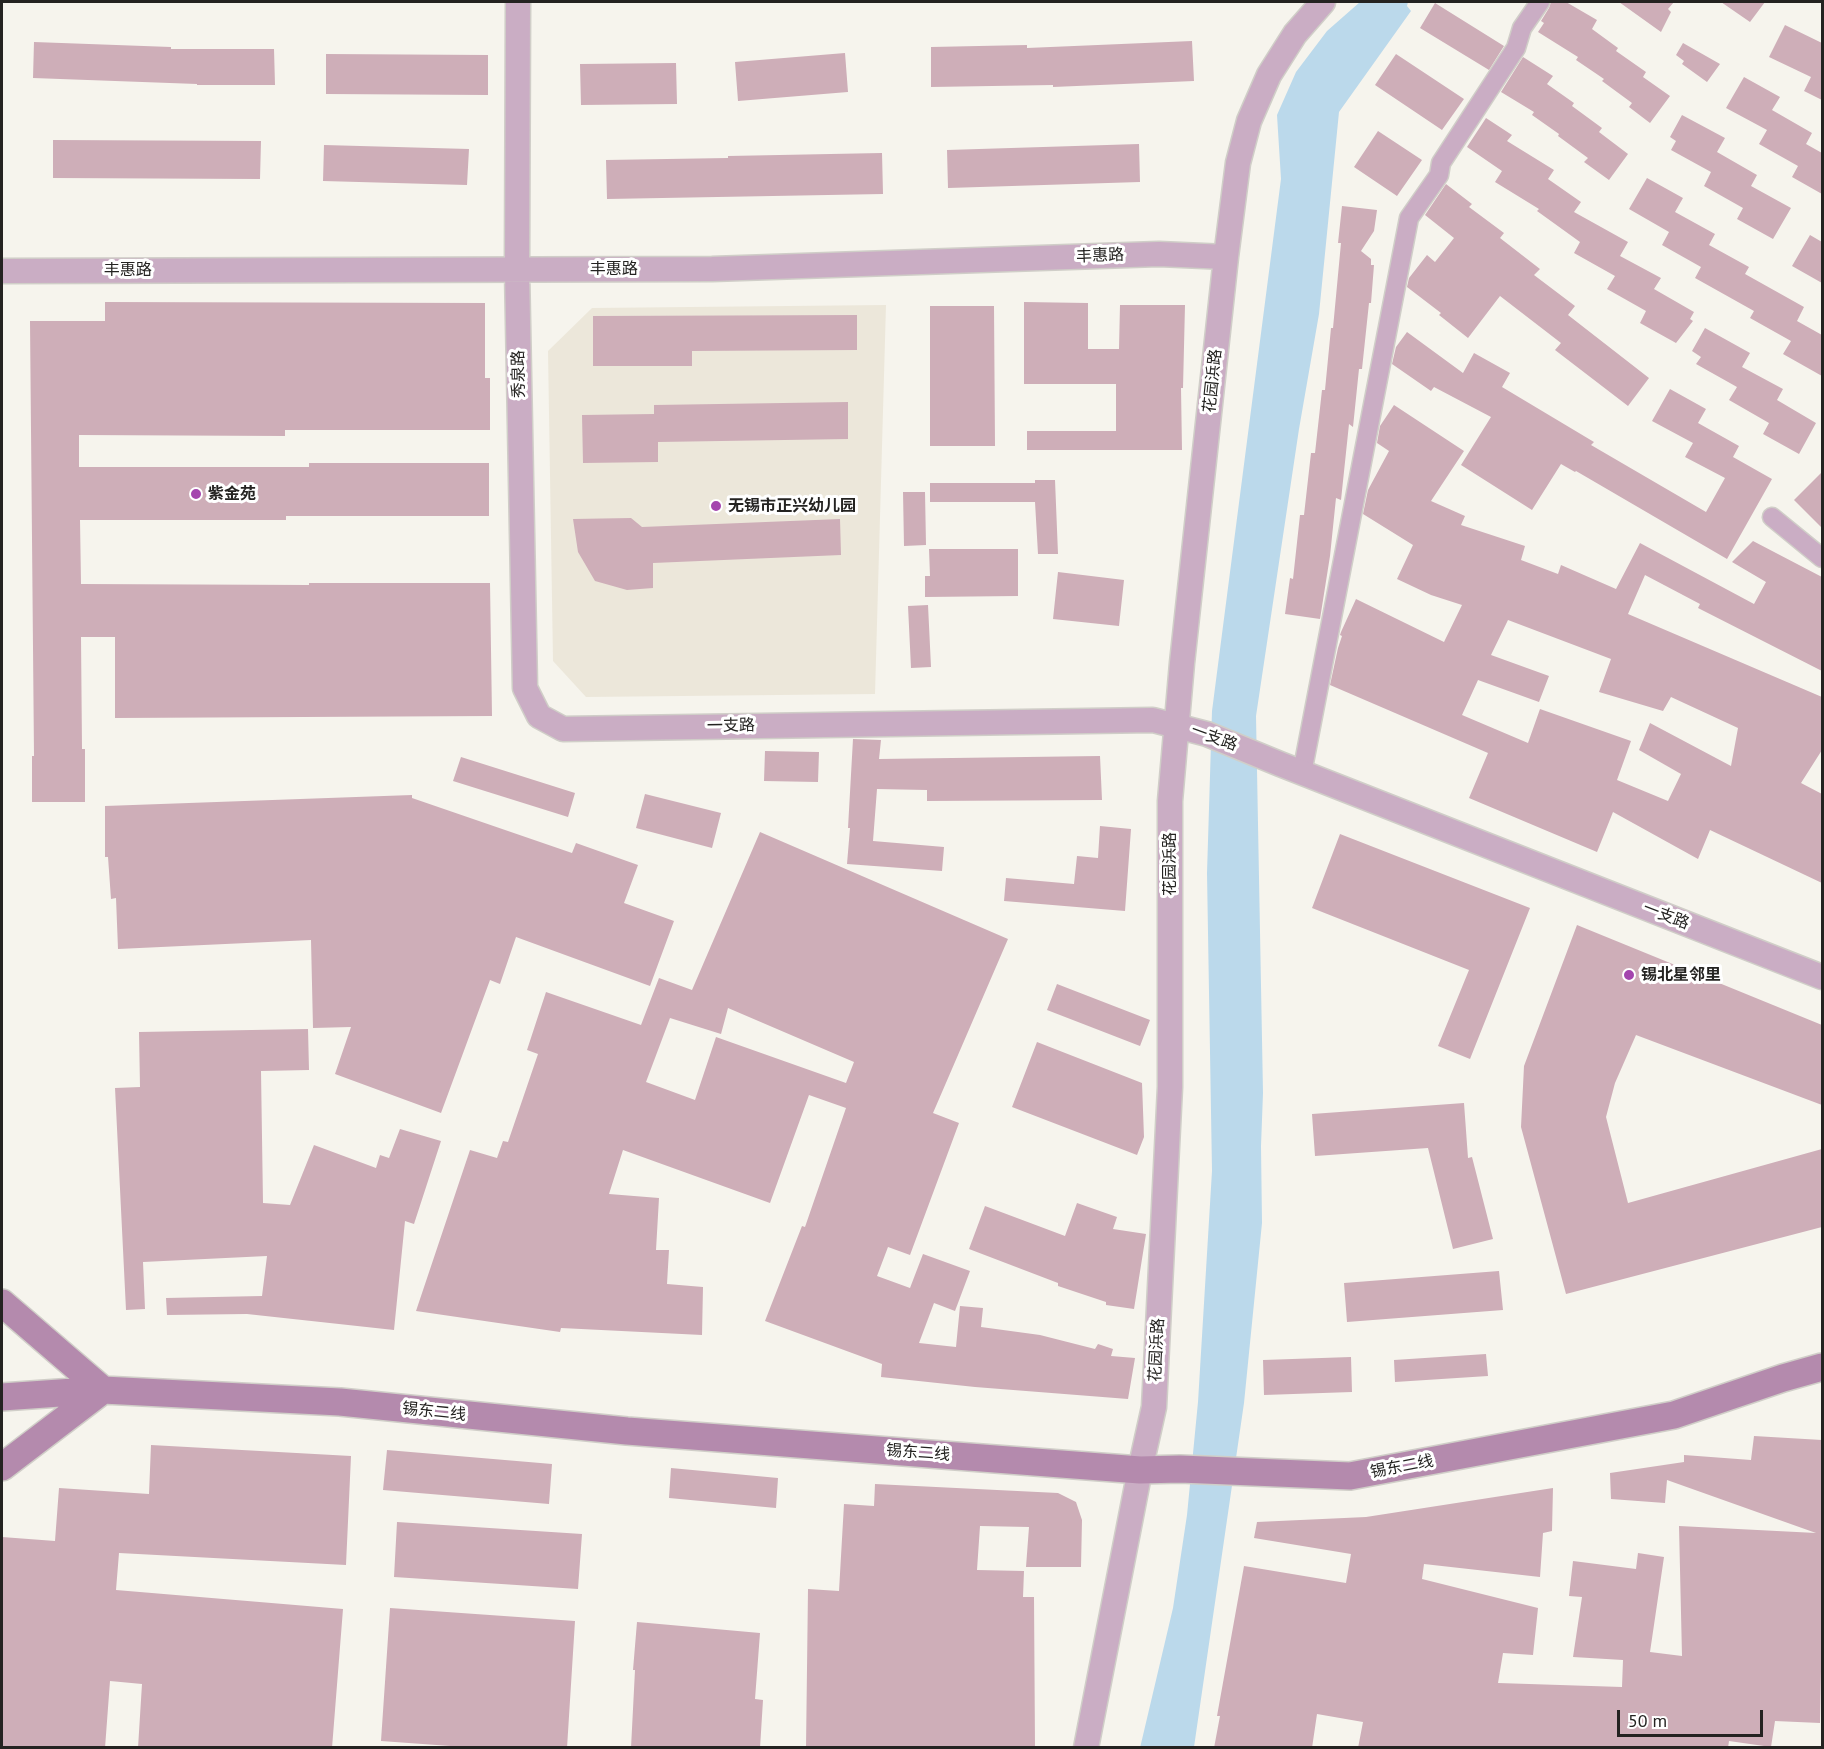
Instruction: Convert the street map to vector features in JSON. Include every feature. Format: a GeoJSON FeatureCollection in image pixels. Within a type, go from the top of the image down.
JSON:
{"type":"FeatureCollection","features":[{"type":"Feature","properties":{"kind":"main road"},"geometry":{"type":"LineString","coordinates":[[2,1303],[103,1390],[2,1467]]}},
{"type":"Feature","properties":{"kind":"main road","name":"锡东二线"},"geometry":{"type":"LineString","coordinates":[[2,1397],[103,1390],[340,1402],[627,1431],[1140,1470],[1180,1469],[1350,1476],[1674,1415],[1822,1366]]}},
{"type":"Feature","properties":{"kind":"street","name":"秀泉路"},"geometry":{"type":"LineString","coordinates":[[518,2],[518,270],[525,688],[539,716],[563,729]]}},
{"type":"Feature","properties":{"kind":"street","name":"花园浜路"},"geometry":{"type":"LineString","coordinates":[[1086,1748],[1154,1407],[1170,1087],[1170,801],[1176,726],[1238,163],[1249,121],[1269,75],[1295,34],[1323,2]]}},
{"type":"Feature","properties":{"kind":"street"},"geometry":{"type":"LineString","coordinates":[[1291,769],[1409,218],[1439,175],[1441,164],[1516,48],[1522,28],[1540,2]]}},
{"type":"Feature","properties":{"kind":"street","name":"丰惠路"},"geometry":{"type":"LineString","coordinates":[[2,271],[712,269],[1159,254],[1226,257]]}},
{"type":"Feature","properties":{"kind":"street"},"geometry":{"type":"LineString","coordinates":[[1772,517],[1822,558]]}},
{"type":"Feature","properties":{"kind":"street","name":"一支路"},"geometry":{"type":"LineString","coordinates":[[563,729],[1153,720],[1207,734],[1822,977]]}},
{"type":"Feature","properties":{"kind":"shaded area","name":"无锡市正兴幼儿园"},"geometry":{"type":"Polygon","coordinates":[[[886,305],[875,694],[586,697],[553,661],[548,351],[592,308],[886,305]]]}},
{"type":"Feature","properties":{"kind":"water"},"geometry":{"type":"Polygon","coordinates":[[[1360,2],[1408,2],[1407,6],[1411,11],[1339,112],[1319,314],[1299,429],[1256,716],[1263,1093],[1262,1223],[1244,1403],[1194,1747],[1140,1748],[1173,1608],[1187,1515],[1198,1402],[1212,1171],[1207,873],[1212,711],[1281,179],[1277,115],[1296,72],[1327,31],[1360,2]]]}},
{"type":"Feature","properties":{"kind":"building"},"geometry":{"type":"Polygon","coordinates":[[[1551,2],[1566,2],[1597,20],[1592,29],[1618,48],[1616,51],[1646,72],[1643,77],[1670,96],[1650,123],[1629,107],[1632,103],[1602,81],[1604,79],[1576,60],[1578,57],[1538,32],[1544,23],[1541,21],[1551,2]]]}},
{"type":"Feature","properties":{"kind":"building"},"geometry":{"type":"Polygon","coordinates":[[[1619,2],[1674,2],[1668,9],[1671,12],[1661,32],[1619,2]]]}},
{"type":"Feature","properties":{"kind":"building"},"geometry":{"type":"Polygon","coordinates":[[[1721,2],[1765,2],[1750,22],[1721,2]]]}},
{"type":"Feature","properties":{"kind":"building"},"geometry":{"type":"Polygon","coordinates":[[[1435,3],[1504,46],[1489,70],[1420,28],[1435,3]]]}},
{"type":"Feature","properties":{"kind":"building"},"geometry":{"type":"Polygon","coordinates":[[[1785,25],[1822,43],[1822,100],[1804,91],[1811,77],[1769,57],[1785,25]]]}},
{"type":"Feature","properties":{"kind":"building"},"geometry":{"type":"Polygon","coordinates":[[[1192,41],[1194,81],[1053,87],[1053,85],[931,87],[931,47],[1027,45],[1027,48],[1192,41]]]}},
{"type":"Feature","properties":{"kind":"building"},"geometry":{"type":"Polygon","coordinates":[[[34,42],[171,47],[171,49],[274,49],[275,85],[197,85],[33,78],[34,42]]]}},
{"type":"Feature","properties":{"kind":"building"},"geometry":{"type":"Polygon","coordinates":[[[1683,43],[1720,64],[1707,82],[1682,64],[1684,61],[1676,55],[1683,43]]]}},
{"type":"Feature","properties":{"kind":"building"},"geometry":{"type":"Polygon","coordinates":[[[845,53],[848,92],[738,101],[735,62],[845,53]]]}},
{"type":"Feature","properties":{"kind":"building"},"geometry":{"type":"Polygon","coordinates":[[[326,54],[488,55],[488,95],[326,94],[326,54]]]}},
{"type":"Feature","properties":{"kind":"building"},"geometry":{"type":"Polygon","coordinates":[[[1396,54],[1464,99],[1442,130],[1375,85],[1396,54]]]}},
{"type":"Feature","properties":{"kind":"building"},"geometry":{"type":"Polygon","coordinates":[[[1523,57],[1553,76],[1547,84],[1574,103],[1572,106],[1602,128],[1599,132],[1628,154],[1609,180],[1584,162],[1588,158],[1532,115],[1534,112],[1501,92],[1523,57]]]}},
{"type":"Feature","properties":{"kind":"building"},"geometry":{"type":"Polygon","coordinates":[[[676,63],[677,104],[581,105],[580,64],[676,63]]]}},
{"type":"Feature","properties":{"kind":"building"},"geometry":{"type":"Polygon","coordinates":[[[1744,77],[1780,97],[1772,110],[1812,133],[1806,144],[1822,153],[1822,194],[1792,177],[1798,166],[1759,144],[1767,130],[1726,108],[1744,77]]]}},
{"type":"Feature","properties":{"kind":"building"},"geometry":{"type":"Polygon","coordinates":[[[1682,115],[1725,138],[1717,152],[1757,175],[1751,186],[1791,208],[1773,239],[1737,219],[1743,208],[1704,186],[1711,172],[1671,150],[1676,141],[1670,137],[1682,115]]]}},
{"type":"Feature","properties":{"kind":"building"},"geometry":{"type":"Polygon","coordinates":[[[1486,118],[1512,135],[1507,141],[1554,170],[1548,179],[1581,202],[1574,212],[1628,242],[1620,256],[1661,278],[1654,289],[1694,312],[1690,319],[1693,321],[1676,343],[1640,323],[1646,311],[1607,289],[1615,276],[1574,253],[1580,242],[1537,211],[1539,209],[1495,182],[1502,171],[1467,147],[1486,118]]]}},
{"type":"Feature","properties":{"kind":"building"},"geometry":{"type":"Polygon","coordinates":[[[1378,131],[1422,160],[1397,196],[1354,167],[1378,131]]]}},
{"type":"Feature","properties":{"kind":"building"},"geometry":{"type":"Polygon","coordinates":[[[53,140],[261,141],[260,179],[53,178],[53,140]]]}},
{"type":"Feature","properties":{"kind":"building"},"geometry":{"type":"Polygon","coordinates":[[[1139,144],[1140,182],[948,188],[947,150],[1139,144]]]}},
{"type":"Feature","properties":{"kind":"building"},"geometry":{"type":"Polygon","coordinates":[[[324,145],[469,149],[467,185],[323,181],[324,145]]]}},
{"type":"Feature","properties":{"kind":"building"},"geometry":{"type":"Polygon","coordinates":[[[882,153],[883,194],[607,199],[606,160],[882,153]]]}},
{"type":"Feature","properties":{"kind":"building"},"geometry":{"type":"Polygon","coordinates":[[[1647,178],[1683,198],[1675,212],[1715,234],[1709,245],[1749,267],[1745,274],[1804,307],[1797,321],[1822,335],[1822,376],[1783,354],[1791,341],[1750,318],[1754,311],[1695,278],[1701,267],[1662,245],[1669,232],[1629,209],[1647,178]]]}},
{"type":"Feature","properties":{"kind":"building"},"geometry":{"type":"Polygon","coordinates":[[[1446,184],[1472,204],[1469,207],[1504,233],[1500,238],[1540,269],[1534,275],[1575,306],[1568,315],[1649,378],[1628,406],[1555,350],[1561,343],[1500,296],[1468,338],[1439,315],[1441,313],[1407,287],[1409,278],[1427,255],[1435,262],[1454,238],[1425,215],[1446,184]]]}},
{"type":"Feature","properties":{"kind":"building"},"geometry":{"type":"Polygon","coordinates":[[[1342,206],[1377,210],[1374,231],[1361,251],[1371,259],[1371,265],[1374,265],[1371,303],[1369,303],[1362,369],[1359,369],[1353,427],[1349,424],[1341,500],[1336,498],[1320,619],[1285,614],[1290,578],[1293,579],[1300,515],[1304,515],[1311,453],[1315,453],[1322,390],[1325,390],[1341,243],[1338,243],[1342,206]]]}},
{"type":"Feature","properties":{"kind":"building"},"geometry":{"type":"Polygon","coordinates":[[[1810,235],[1822,242],[1822,283],[1792,266],[1810,235]]]}},
{"type":"Feature","properties":{"kind":"building"},"geometry":{"type":"Polygon","coordinates":[[[105,302],[485,303],[485,378],[490,378],[490,430],[285,430],[285,436],[79,435],[79,467],[309,467],[309,463],[489,463],[489,516],[286,516],[286,520],[80,520],[81,584],[490,583],[492,716],[115,718],[115,637],[81,637],[85,802],[32,802],[32,756],[34,756],[30,321],[105,321],[105,302]]]}},
{"type":"Feature","properties":{"kind":"building"},"geometry":{"type":"Polygon","coordinates":[[[1024,302],[1088,303],[1088,349],[1119,349],[1120,305],[1185,305],[1183,388],[1181,388],[1182,450],[1027,450],[1027,431],[1116,431],[1116,384],[1024,384],[1024,302]]]}},
{"type":"Feature","properties":{"kind":"building"},"geometry":{"type":"Polygon","coordinates":[[[930,306],[994,306],[995,446],[930,446],[930,306]]]}},
{"type":"Feature","properties":{"kind":"building"},"geometry":{"type":"Polygon","coordinates":[[[857,315],[857,350],[692,351],[692,366],[593,366],[593,316],[857,315]]]}},
{"type":"Feature","properties":{"kind":"building"},"geometry":{"type":"Polygon","coordinates":[[[1705,328],[1750,353],[1742,367],[1783,389],[1777,400],[1816,423],[1799,454],[1763,434],[1769,423],[1729,400],[1737,387],[1696,364],[1701,357],[1692,351],[1705,328]]]}},
{"type":"Feature","properties":{"kind":"building"},"geometry":{"type":"Polygon","coordinates":[[[1407,332],[1463,373],[1474,353],[1510,373],[1502,387],[1594,442],[1591,445],[1706,512],[1725,478],[1685,457],[1693,443],[1652,421],[1670,389],[1706,409],[1698,423],[1739,446],[1733,457],[1772,479],[1727,559],[1561,464],[1532,510],[1461,465],[1491,417],[1434,387],[1431,391],[1392,364],[1396,347],[1407,332]]]}},
{"type":"Feature","properties":{"kind":"building"},"geometry":{"type":"Polygon","coordinates":[[[848,402],[848,439],[658,442],[658,462],[583,463],[582,415],[654,414],[654,405],[848,402]]]}},
{"type":"Feature","properties":{"kind":"building"},"geometry":{"type":"Polygon","coordinates":[[[1394,405],[1464,451],[1431,501],[1465,516],[1461,525],[1525,546],[1521,560],[1558,574],[1561,565],[1616,589],[1640,543],[1754,604],[1766,582],[1732,562],[1753,541],[1822,577],[1822,671],[1698,608],[1700,604],[1645,575],[1628,614],[1822,697],[1822,750],[1801,783],[1822,794],[1822,883],[1710,830],[1698,859],[1613,812],[1597,852],[1469,798],[1488,753],[1330,685],[1342,636],[1340,635],[1356,599],[1444,642],[1462,605],[1431,595],[1397,579],[1413,545],[1363,514],[1368,490],[1389,451],[1377,443],[1380,426],[1394,405]],[[1508,620],[1491,655],[1549,676],[1539,702],[1478,680],[1462,715],[1528,743],[1540,709],[1631,741],[1617,780],[1668,801],[1681,774],[1639,750],[1650,723],[1731,766],[1738,728],[1671,697],[1663,711],[1599,692],[1611,659],[1508,620]]]}},
{"type":"Feature","properties":{"kind":"building"},"geometry":{"type":"Polygon","coordinates":[[[1822,472],[1822,528],[1794,500],[1822,472]]]}},
{"type":"Feature","properties":{"kind":"building"},"geometry":{"type":"Polygon","coordinates":[[[1035,480],[1055,480],[1058,554],[1038,554],[1035,502],[930,502],[930,483],[1035,483],[1035,480]]]}},
{"type":"Feature","properties":{"kind":"building"},"geometry":{"type":"Polygon","coordinates":[[[903,492],[925,492],[926,545],[904,546],[903,492]]]}},
{"type":"Feature","properties":{"kind":"building"},"geometry":{"type":"Polygon","coordinates":[[[631,518],[642,527],[840,519],[841,555],[653,563],[653,588],[627,590],[595,581],[578,552],[573,519],[631,518]]]}},
{"type":"Feature","properties":{"kind":"building"},"geometry":{"type":"Polygon","coordinates":[[[929,549],[1018,549],[1018,596],[925,597],[925,576],[930,576],[929,549]]]}},
{"type":"Feature","properties":{"kind":"building"},"geometry":{"type":"Polygon","coordinates":[[[1058,572],[1124,580],[1119,626],[1053,619],[1058,572]]]}},
{"type":"Feature","properties":{"kind":"building"},"geometry":{"type":"Polygon","coordinates":[[[928,605],[931,667],[911,668],[908,606],[928,605]]]}},
{"type":"Feature","properties":{"kind":"building"},"geometry":{"type":"Polygon","coordinates":[[[853,739],[881,740],[879,759],[1100,756],[1102,800],[927,801],[927,790],[877,789],[873,841],[944,847],[942,871],[847,864],[853,739]]]}},
{"type":"Feature","properties":{"kind":"building"},"geometry":{"type":"Polygon","coordinates":[[[765,751],[819,752],[818,782],[764,781],[765,751]]]}},
{"type":"Feature","properties":{"kind":"building"},"geometry":{"type":"Polygon","coordinates":[[[461,757],[575,793],[568,817],[453,781],[461,757]]]}},
{"type":"Feature","properties":{"kind":"building"},"geometry":{"type":"Polygon","coordinates":[[[645,794],[721,813],[712,848],[636,828],[645,794]]]}},
{"type":"Feature","properties":{"kind":"building"},"geometry":{"type":"Polygon","coordinates":[[[412,795],[412,798],[572,853],[576,843],[638,865],[624,903],[674,921],[650,986],[516,937],[500,984],[490,980],[441,1113],[335,1074],[351,1027],[313,1028],[311,940],[118,949],[116,898],[111,899],[108,857],[105,857],[105,806],[412,795]]]}},
{"type":"Feature","properties":{"kind":"building"},"geometry":{"type":"Polygon","coordinates":[[[1100,826],[1131,829],[1125,911],[1004,901],[1006,878],[1074,884],[1077,856],[1098,858],[1100,826]]]}},
{"type":"Feature","properties":{"kind":"building"},"geometry":{"type":"Polygon","coordinates":[[[760,832],[1008,939],[933,1113],[959,1123],[910,1255],[888,1247],[877,1276],[910,1288],[923,1254],[970,1271],[955,1311],[934,1303],[919,1343],[956,1347],[960,1306],[983,1308],[981,1327],[1040,1335],[1095,1349],[1098,1344],[1113,1349],[1111,1356],[1135,1358],[1128,1399],[881,1377],[882,1364],[765,1321],[802,1226],[805,1227],[846,1108],[809,1095],[770,1203],[623,1150],[609,1194],[659,1198],[656,1250],[669,1250],[667,1284],[703,1287],[702,1335],[561,1328],[560,1332],[416,1311],[470,1150],[497,1158],[503,1141],[508,1142],[538,1054],[527,1050],[546,992],[641,1025],[659,978],[692,990],[760,832]],[[728,1008],[721,1034],[670,1018],[646,1082],[695,1100],[716,1037],[846,1083],[854,1062],[728,1008]]]}},
{"type":"Feature","properties":{"kind":"building"},"geometry":{"type":"Polygon","coordinates":[[[1340,834],[1530,908],[1470,1059],[1438,1046],[1469,970],[1312,908],[1340,834]]]}},
{"type":"Feature","properties":{"kind":"building"},"geometry":{"type":"Polygon","coordinates":[[[1577,925],[1822,1025],[1822,1105],[1636,1035],[1615,1083],[1606,1117],[1628,1203],[1822,1149],[1822,1227],[1566,1294],[1521,1127],[1524,1066],[1577,925]]]}},
{"type":"Feature","properties":{"kind":"building"},"geometry":{"type":"Polygon","coordinates":[[[1057,984],[1150,1020],[1140,1046],[1047,1010],[1057,984]]]}},
{"type":"Feature","properties":{"kind":"building"},"geometry":{"type":"Polygon","coordinates":[[[308,1029],[309,1070],[261,1071],[263,1203],[290,1205],[314,1145],[376,1168],[380,1155],[389,1158],[400,1129],[441,1141],[414,1224],[405,1221],[394,1330],[247,1314],[167,1315],[166,1298],[262,1296],[267,1256],[143,1262],[145,1309],[126,1310],[115,1088],[140,1087],[139,1032],[308,1029]]]}},
{"type":"Feature","properties":{"kind":"building"},"geometry":{"type":"Polygon","coordinates":[[[1037,1042],[1142,1083],[1144,1137],[1137,1155],[1012,1107],[1037,1042]]]}},
{"type":"Feature","properties":{"kind":"building"},"geometry":{"type":"Polygon","coordinates":[[[1464,1103],[1468,1158],[1472,1157],[1493,1239],[1453,1249],[1428,1148],[1315,1156],[1312,1114],[1464,1103]]]}},
{"type":"Feature","properties":{"kind":"building"},"geometry":{"type":"Polygon","coordinates":[[[1077,1203],[1117,1217],[1113,1229],[1146,1234],[1134,1309],[1106,1305],[1106,1302],[1058,1286],[1058,1283],[969,1249],[985,1206],[1065,1236],[1077,1203]]]}},
{"type":"Feature","properties":{"kind":"building"},"geometry":{"type":"Polygon","coordinates":[[[1499,1271],[1503,1310],[1347,1322],[1344,1283],[1499,1271]]]}},
{"type":"Feature","properties":{"kind":"building"},"geometry":{"type":"Polygon","coordinates":[[[1486,1354],[1488,1376],[1395,1382],[1394,1360],[1486,1354]]]}},
{"type":"Feature","properties":{"kind":"building"},"geometry":{"type":"Polygon","coordinates":[[[1351,1357],[1352,1392],[1264,1395],[1263,1360],[1351,1357]]]}},
{"type":"Feature","properties":{"kind":"building"},"geometry":{"type":"Polygon","coordinates":[[[1754,1436],[1822,1440],[1820,1723],[1775,1721],[1771,1747],[1729,1741],[1728,1748],[1358,1748],[1363,1722],[1317,1714],[1312,1748],[1214,1748],[1220,1716],[1217,1716],[1244,1566],[1346,1583],[1351,1554],[1254,1538],[1257,1522],[1366,1517],[1553,1488],[1552,1531],[1543,1533],[1540,1577],[1424,1564],[1422,1579],[1538,1608],[1533,1655],[1503,1653],[1498,1683],[1622,1687],[1623,1660],[1573,1657],[1582,1597],[1569,1596],[1573,1561],[1636,1569],[1638,1553],[1664,1557],[1650,1652],[1682,1656],[1679,1526],[1816,1533],[1667,1480],[1665,1503],[1611,1499],[1610,1473],[1684,1462],[1684,1455],[1751,1460],[1754,1436]]]}},
{"type":"Feature","properties":{"kind":"building"},"geometry":{"type":"Polygon","coordinates":[[[151,1445],[351,1456],[346,1565],[119,1553],[116,1590],[343,1609],[332,1748],[138,1748],[142,1684],[110,1681],[105,1748],[2,1748],[2,1537],[55,1541],[59,1488],[149,1494],[151,1445]]]}},
{"type":"Feature","properties":{"kind":"building"},"geometry":{"type":"Polygon","coordinates":[[[387,1450],[552,1464],[549,1504],[383,1490],[387,1450]]]}},
{"type":"Feature","properties":{"kind":"building"},"geometry":{"type":"Polygon","coordinates":[[[671,1468],[778,1478],[776,1508],[669,1498],[671,1468]]]}},
{"type":"Feature","properties":{"kind":"building"},"geometry":{"type":"Polygon","coordinates":[[[875,1484],[1058,1493],[1076,1502],[1082,1520],[1081,1567],[1026,1567],[1029,1527],[980,1526],[977,1570],[1024,1571],[1023,1597],[1034,1597],[1035,1748],[806,1748],[808,1589],[839,1591],[844,1504],[874,1506],[875,1484]]]}},
{"type":"Feature","properties":{"kind":"building"},"geometry":{"type":"Polygon","coordinates":[[[397,1522],[582,1534],[578,1589],[394,1577],[397,1522]]]}},
{"type":"Feature","properties":{"kind":"building"},"geometry":{"type":"Polygon","coordinates":[[[390,1608],[575,1621],[567,1748],[478,1748],[381,1741],[390,1608]]]}},
{"type":"Feature","properties":{"kind":"building"},"geometry":{"type":"Polygon","coordinates":[[[637,1622],[760,1633],[755,1699],[763,1700],[760,1748],[631,1748],[637,1622]]]}},
{"type":"Feature","properties":{"kind":"place","name":"紫金苑"},"geometry":{"type":"Point","coordinates":[196,494]}},
{"type":"Feature","properties":{"kind":"place","name":"无锡市正兴幼儿园"},"geometry":{"type":"Point","coordinates":[716,506]}},
{"type":"Feature","properties":{"kind":"place","name":"锡北星邻里"},"geometry":{"type":"Point","coordinates":[1629,975]}}]}
